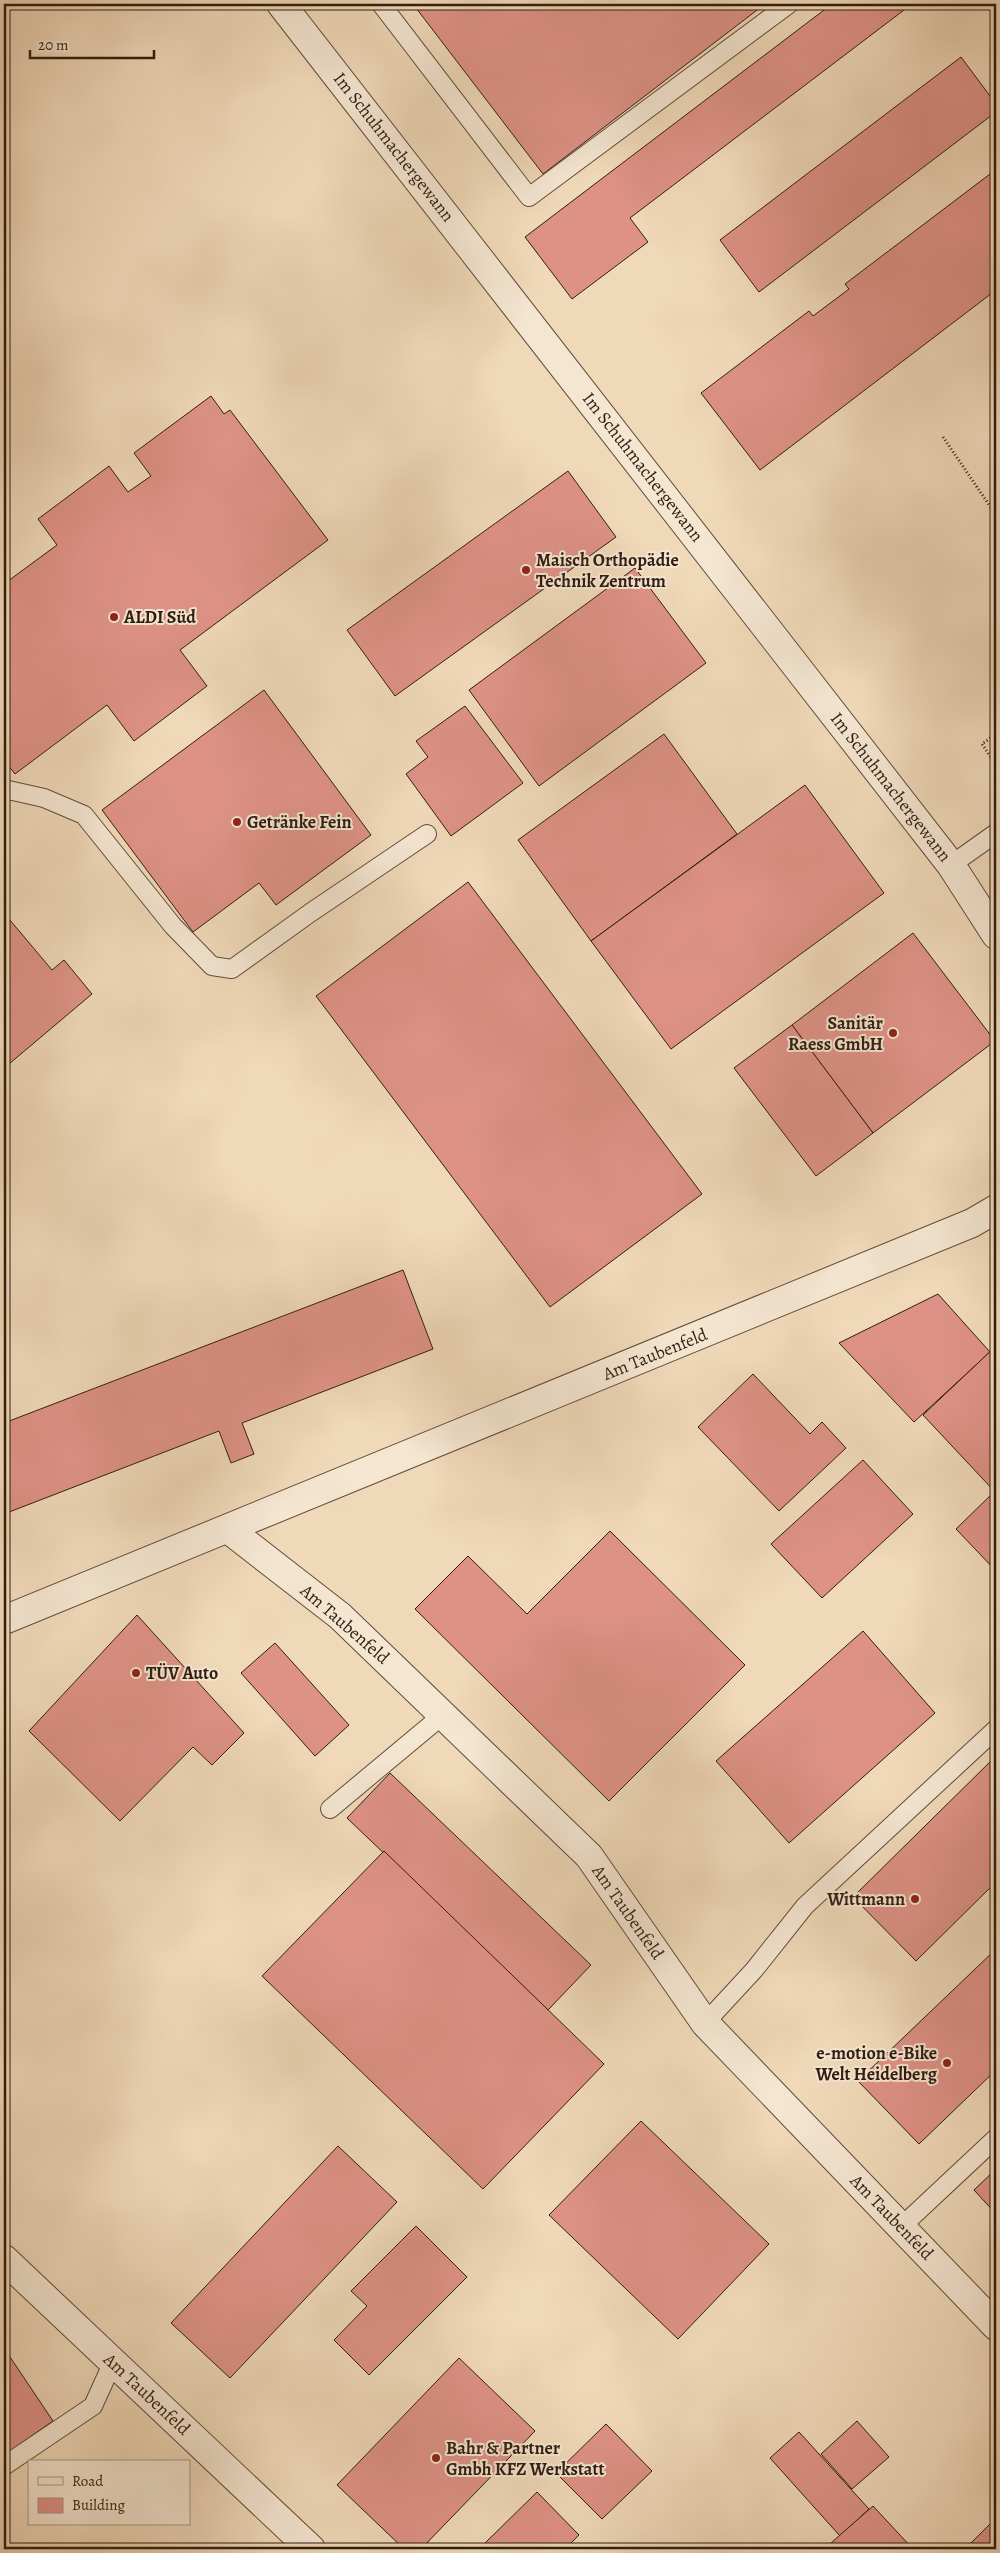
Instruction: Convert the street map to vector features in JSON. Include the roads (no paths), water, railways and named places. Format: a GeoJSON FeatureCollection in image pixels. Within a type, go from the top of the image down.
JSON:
{"type":"FeatureCollection","features":[{"type":"Feature","properties":{"kind":"street","name":"Im Schuhmachergewann"},"geometry":{"type":"LineString","coordinates":[[281,4],[951,865],[996,936]]}},
{"type":"Feature","properties":{"kind":"street","name":"Am Taubenfeld"},"geometry":{"type":"LineString","coordinates":[[4,1620],[972,1223],[996,1209]]}},
{"type":"Feature","properties":{"kind":"street","name":"Am Taubenfeld"},"geometry":{"type":"LineString","coordinates":[[228,1529],[340,1616],[444,1714],[589,1856],[705,2023],[996,2326]]}},
{"type":"Feature","properties":{"kind":"street","name":"Am Taubenfeld"},"geometry":{"type":"LineString","coordinates":[[4,2260],[311,2549]]}},
{"type":"Feature","properties":{"kind":"lane"},"geometry":{"type":"LineString","coordinates":[[381,4],[530,197],[789,4]]}},
{"type":"Feature","properties":{"kind":"lane"},"geometry":{"type":"LineString","coordinates":[[4,789],[44,798],[84,815],[186,940],[212,966],[232,968],[427,834]]}},
{"type":"Feature","properties":{"kind":"lane"},"geometry":{"type":"LineString","coordinates":[[951,865],[996,833]]}},
{"type":"Feature","properties":{"kind":"lane"},"geometry":{"type":"LineString","coordinates":[[330,1808],[444,1714]]}},
{"type":"Feature","properties":{"kind":"lane"},"geometry":{"type":"LineString","coordinates":[[705,2023],[754,1970],[805,1906],[996,1728]]}},
{"type":"Feature","properties":{"kind":"lane"},"geometry":{"type":"LineString","coordinates":[[901,2227],[996,2138]]}},
{"type":"Feature","properties":{"kind":"lane"},"geometry":{"type":"LineString","coordinates":[[4,2466],[93,2406],[113,2362]]}},
{"type":"Feature","properties":{"kind":"place","name":"Maisch Orthopädie Technik Zentrum"},"geometry":{"type":"Point","coordinates":[526,570]}},
{"type":"Feature","properties":{"kind":"place","name":"ALDI Süd"},"geometry":{"type":"Point","coordinates":[114,617]}},
{"type":"Feature","properties":{"kind":"place","name":"Getränke Fein"},"geometry":{"type":"Point","coordinates":[237,822]}},
{"type":"Feature","properties":{"kind":"place","name":"Sanitär Raess GmbH"},"geometry":{"type":"Point","coordinates":[893,1033]}},
{"type":"Feature","properties":{"kind":"place","name":"TÜV Auto"},"geometry":{"type":"Point","coordinates":[136,1673]}},
{"type":"Feature","properties":{"kind":"place","name":"Wittmann"},"geometry":{"type":"Point","coordinates":[915,1899]}},
{"type":"Feature","properties":{"kind":"place","name":"e-motion e-Bike Welt Heidelberg"},"geometry":{"type":"Point","coordinates":[947,2063]}},
{"type":"Feature","properties":{"kind":"place","name":"Bahr & Partner Gmbh KFZ Werkstatt"},"geometry":{"type":"Point","coordinates":[436,2458]}}]}
